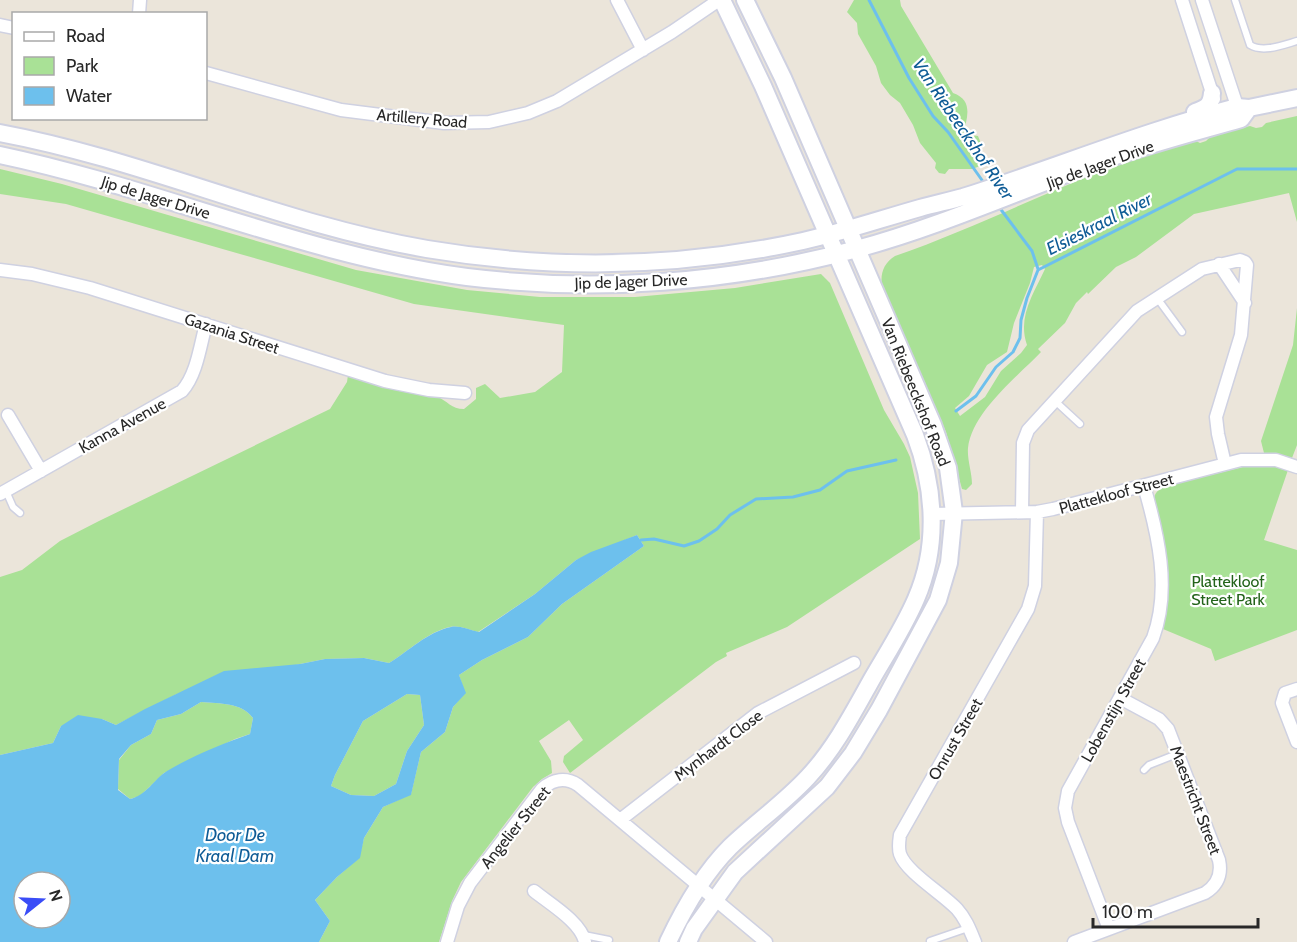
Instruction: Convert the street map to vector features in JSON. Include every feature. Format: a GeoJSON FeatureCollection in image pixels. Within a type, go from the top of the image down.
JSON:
{"type":"FeatureCollection","features":[{"type":"Feature","properties":{"kind":"main road","name":"Van Riebeeckshof Road"},"geometry":{"type":"LineString","coordinates":[[668,942],[699,886],[719,859],[809,776],[844,728],[916,600],[926,571],[931,545],[930,488],[920,448],[763,86],[720,0]]}},
{"type":"Feature","properties":{"kind":"main road","name":"Van Riebeeckshof Road"},"geometry":{"type":"LineString","coordinates":[[688,942],[694,928],[735,872],[827,787],[866,732],[938,600],[949,563],[954,512],[950,477],[942,447],[780,72],[745,0]]}},
{"type":"Feature","properties":{"kind":"main road"},"geometry":{"type":"LineString","coordinates":[[1058,165],[1085,148],[1139,128],[1206,108],[1212,102],[1212,93]]}},
{"type":"Feature","properties":{"kind":"main road","name":"Jip de Jager Drive"},"geometry":{"type":"LineString","coordinates":[[0,155],[95,179],[334,250],[379,261],[467,277],[553,283],[643,283],[735,274],[857,249],[1026,183],[1131,151],[1242,111],[1297,98]]}},
{"type":"Feature","properties":{"kind":"main road","name":"Jip de Jager Drive"},"geometry":{"type":"LineString","coordinates":[[1026,183],[1058,165],[1156,130],[1220,118]]}},
{"type":"Feature","properties":{"kind":"main road","name":"Jip de Jager Drive"},"geometry":{"type":"LineString","coordinates":[[0,134],[84,153],[339,229],[407,245],[486,257],[553,262],[654,261],[748,251],[965,205]]}},
{"type":"Feature","properties":{"kind":"street"},"geometry":{"type":"LineString","coordinates":[[617,0],[643,50]]}},
{"type":"Feature","properties":{"kind":"street","name":"Artillery Road"},"geometry":{"type":"LineString","coordinates":[[207,73],[341,110],[444,123],[509,119],[543,107],[577,90],[720,0]]}},
{"type":"Feature","properties":{"kind":"street"},"geometry":{"type":"LineString","coordinates":[[1182,0],[1220,118]]}},
{"type":"Feature","properties":{"kind":"street"},"geometry":{"type":"LineString","coordinates":[[1202,0],[1242,111]]}},
{"type":"Feature","properties":{"kind":"street"},"geometry":{"type":"LineString","coordinates":[[1022,512],[1023,439],[1028,430],[1133,315],[1196,272],[1237,260],[1247,263],[1241,335],[1216,417],[1226,464]]}},
{"type":"Feature","properties":{"kind":"street"},"geometry":{"type":"LineString","coordinates":[[1219,264],[1245,303]]}},
{"type":"Feature","properties":{"kind":"street","name":"Gazania Street"},"geometry":{"type":"LineString","coordinates":[[0,270],[32,274],[81,286],[385,381],[429,390],[465,393]]}},
{"type":"Feature","properties":{"kind":"street","name":"Kanna Avenue"},"geometry":{"type":"LineString","coordinates":[[3,492],[182,391],[188,384],[192,373],[206,324]]}},
{"type":"Feature","properties":{"kind":"street"},"geometry":{"type":"LineString","coordinates":[[8,415],[41,471]]}},
{"type":"Feature","properties":{"kind":"street","name":"Plattekloof Street"},"geometry":{"type":"LineString","coordinates":[[932,514],[1037,512],[1240,460],[1276,460],[1297,467]]}},
{"type":"Feature","properties":{"kind":"street","name":"Lobenstijn Street"},"geometry":{"type":"LineString","coordinates":[[1109,929],[1068,822],[1066,799],[1068,791],[1153,638],[1160,616],[1161,558],[1144,486]]}},
{"type":"Feature","properties":{"kind":"street","name":"Onrust Street"},"geometry":{"type":"LineString","coordinates":[[975,942],[969,927],[955,908],[902,859],[899,848],[900,835],[1028,609],[1035,586],[1037,512]]}},
{"type":"Feature","properties":{"kind":"street","name":"Mynhardt Close"},"geometry":{"type":"LineString","coordinates":[[620,820],[753,717],[854,663]]}},
{"type":"Feature","properties":{"kind":"street"},"geometry":{"type":"LineString","coordinates":[[1297,689],[1285,693],[1282,703],[1297,742]]}},
{"type":"Feature","properties":{"kind":"street","name":"Maestricht Street"},"geometry":{"type":"LineString","coordinates":[[1074,942],[1205,892],[1214,886],[1219,876],[1219,860],[1168,729],[1163,722],[1120,698]]}},
{"type":"Feature","properties":{"kind":"street","name":"Angelier Street"},"geometry":{"type":"LineString","coordinates":[[447,942],[458,906],[470,883],[546,785],[556,780],[573,782],[699,886]]}},
{"type":"Feature","properties":{"kind":"street"},"geometry":{"type":"LineString","coordinates":[[699,886],[766,942]]}},
{"type":"Feature","properties":{"kind":"street"},"geometry":{"type":"LineString","coordinates":[[534,891],[578,927],[584,939]]}},
{"type":"Feature","properties":{"kind":"lane"},"geometry":{"type":"LineString","coordinates":[[1235,0],[1250,45],[1262,48],[1297,41]]}},
{"type":"Feature","properties":{"kind":"lane"},"geometry":{"type":"LineString","coordinates":[[1157,298],[1182,332]]}},
{"type":"Feature","properties":{"kind":"lane"},"geometry":{"type":"LineString","coordinates":[[1055,401],[1080,424]]}},
{"type":"Feature","properties":{"kind":"lane"},"geometry":{"type":"LineString","coordinates":[[3,492],[20,513]]}},
{"type":"Feature","properties":{"kind":"lane"},"geometry":{"type":"LineString","coordinates":[[1144,770],[1149,765],[1178,754]]}},
{"type":"Feature","properties":{"kind":"lane"},"geometry":{"type":"LineString","coordinates":[[930,941],[969,927]]}},
{"type":"Feature","properties":{"kind":"lane"},"geometry":{"type":"LineString","coordinates":[[584,939],[609,940]]}},
{"type":"Feature","properties":{"kind":"green space"},"geometry":{"type":"Polygon","coordinates":[[[854,0],[900,0],[901,6],[953,93],[964,100],[967,116],[963,134],[978,136],[982,146],[980,152],[986,160],[983,165],[972,169],[949,169],[945,174],[939,173],[935,168],[936,163],[920,143],[900,103],[881,83],[876,66],[858,34],[857,23],[847,12],[854,0]]]}},
{"type":"Feature","properties":{"kind":"green space"},"geometry":{"type":"Polygon","coordinates":[[[1297,116],[1297,222],[1289,193],[1194,214],[1136,257],[1116,267],[1076,303],[1065,323],[1038,349],[1041,352],[987,408],[971,435],[968,448],[972,484],[966,490],[962,489],[946,432],[882,286],[882,273],[888,262],[895,256],[1113,167],[1194,140],[1200,143],[1211,136],[1250,126],[1262,127],[1266,123],[1297,116]],[[1042,265],[1034,267],[1014,323],[1007,352],[987,365],[969,396],[955,408],[960,416],[985,397],[1001,371],[1027,345],[1024,335],[1025,315],[1045,269],[1042,265]]]}},
{"type":"Feature","properties":{"kind":"green space"},"geometry":{"type":"Polygon","coordinates":[[[0,169],[62,184],[356,270],[467,290],[540,297],[635,297],[735,288],[821,274],[830,283],[884,410],[910,457],[918,493],[920,539],[787,627],[726,653],[727,656],[570,773],[563,762],[564,756],[583,740],[569,720],[539,741],[551,761],[552,773],[533,787],[461,882],[452,901],[439,942],[319,942],[330,921],[315,900],[359,858],[364,838],[383,807],[411,794],[421,752],[445,732],[453,707],[465,693],[459,675],[482,660],[528,637],[562,604],[644,546],[637,535],[576,560],[535,594],[478,632],[457,627],[442,629],[426,637],[389,663],[364,658],[325,659],[300,664],[177,694],[116,725],[102,719],[61,726],[53,743],[0,755],[0,577],[22,570],[60,541],[99,521],[330,409],[347,382],[348,375],[436,396],[460,409],[464,409],[476,399],[476,388],[485,384],[500,398],[535,392],[562,372],[564,325],[414,304],[66,204],[0,194],[0,169]]]}},
{"type":"Feature","properties":{"kind":"green space"},"geometry":{"type":"Polygon","coordinates":[[[1297,308],[1297,445],[1292,458],[1264,453],[1261,441],[1293,345],[1297,308]]]}},
{"type":"Feature","properties":{"kind":"green space","name":"Plattekloof Street Park"},"geometry":{"type":"Polygon","coordinates":[[[1247,466],[1272,466],[1288,470],[1264,540],[1297,550],[1297,630],[1215,661],[1211,649],[1163,629],[1166,566],[1154,498],[1157,491],[1165,486],[1247,466]]]}},
{"type":"Feature","properties":{"kind":"green space"},"geometry":{"type":"Polygon","coordinates":[[[407,694],[420,695],[424,725],[407,751],[396,784],[374,796],[351,795],[331,786],[363,721],[407,694]]]}},
{"type":"Feature","properties":{"kind":"green space"},"geometry":{"type":"Polygon","coordinates":[[[201,702],[236,706],[242,709],[253,718],[250,734],[164,773],[140,796],[130,799],[118,789],[119,760],[131,745],[151,734],[157,720],[181,714],[201,702]]]}},
{"type":"Feature","properties":{"kind":"water","name":"Door De Kraal Dam"},"geometry":{"type":"Polygon","coordinates":[[[637,535],[644,546],[562,604],[528,637],[482,660],[459,675],[466,693],[453,707],[445,732],[421,752],[411,795],[383,807],[364,838],[360,858],[337,877],[315,900],[330,921],[319,942],[0,942],[0,755],[53,743],[61,726],[78,715],[102,719],[116,725],[224,671],[300,664],[325,659],[364,658],[389,663],[426,637],[442,629],[457,627],[479,632],[535,594],[576,560],[637,535]],[[407,694],[363,721],[331,786],[351,795],[374,796],[396,784],[407,751],[424,725],[420,695],[407,694]],[[201,702],[181,714],[157,720],[151,734],[131,745],[119,759],[118,790],[130,799],[136,797],[167,771],[207,751],[250,734],[253,718],[242,709],[236,706],[201,702]]]}},
{"type":"Feature","properties":{"kind":"waterway","name":"Van Riebeeckshof River"},"geometry":{"type":"LineString","coordinates":[[869,0],[909,78],[933,116],[948,132],[984,183]]}},
{"type":"Feature","properties":{"kind":"waterway","name":"Elsieskraal River"},"geometry":{"type":"LineString","coordinates":[[956,411],[976,396],[996,367],[1013,352],[1020,338],[1021,320],[1038,270],[1237,169],[1297,169]]}},
{"type":"Feature","properties":{"kind":"waterway","name":"Van Riebeeckshof River"},"geometry":{"type":"LineString","coordinates":[[999,207],[1032,251],[1038,269]]}},
{"type":"Feature","properties":{"kind":"waterway","name":"Elsieskraal River"},"geometry":{"type":"LineString","coordinates":[[641,540],[654,539],[684,546],[699,541],[717,529],[730,515],[756,499],[793,497],[820,490],[847,471],[896,460]]}}]}
